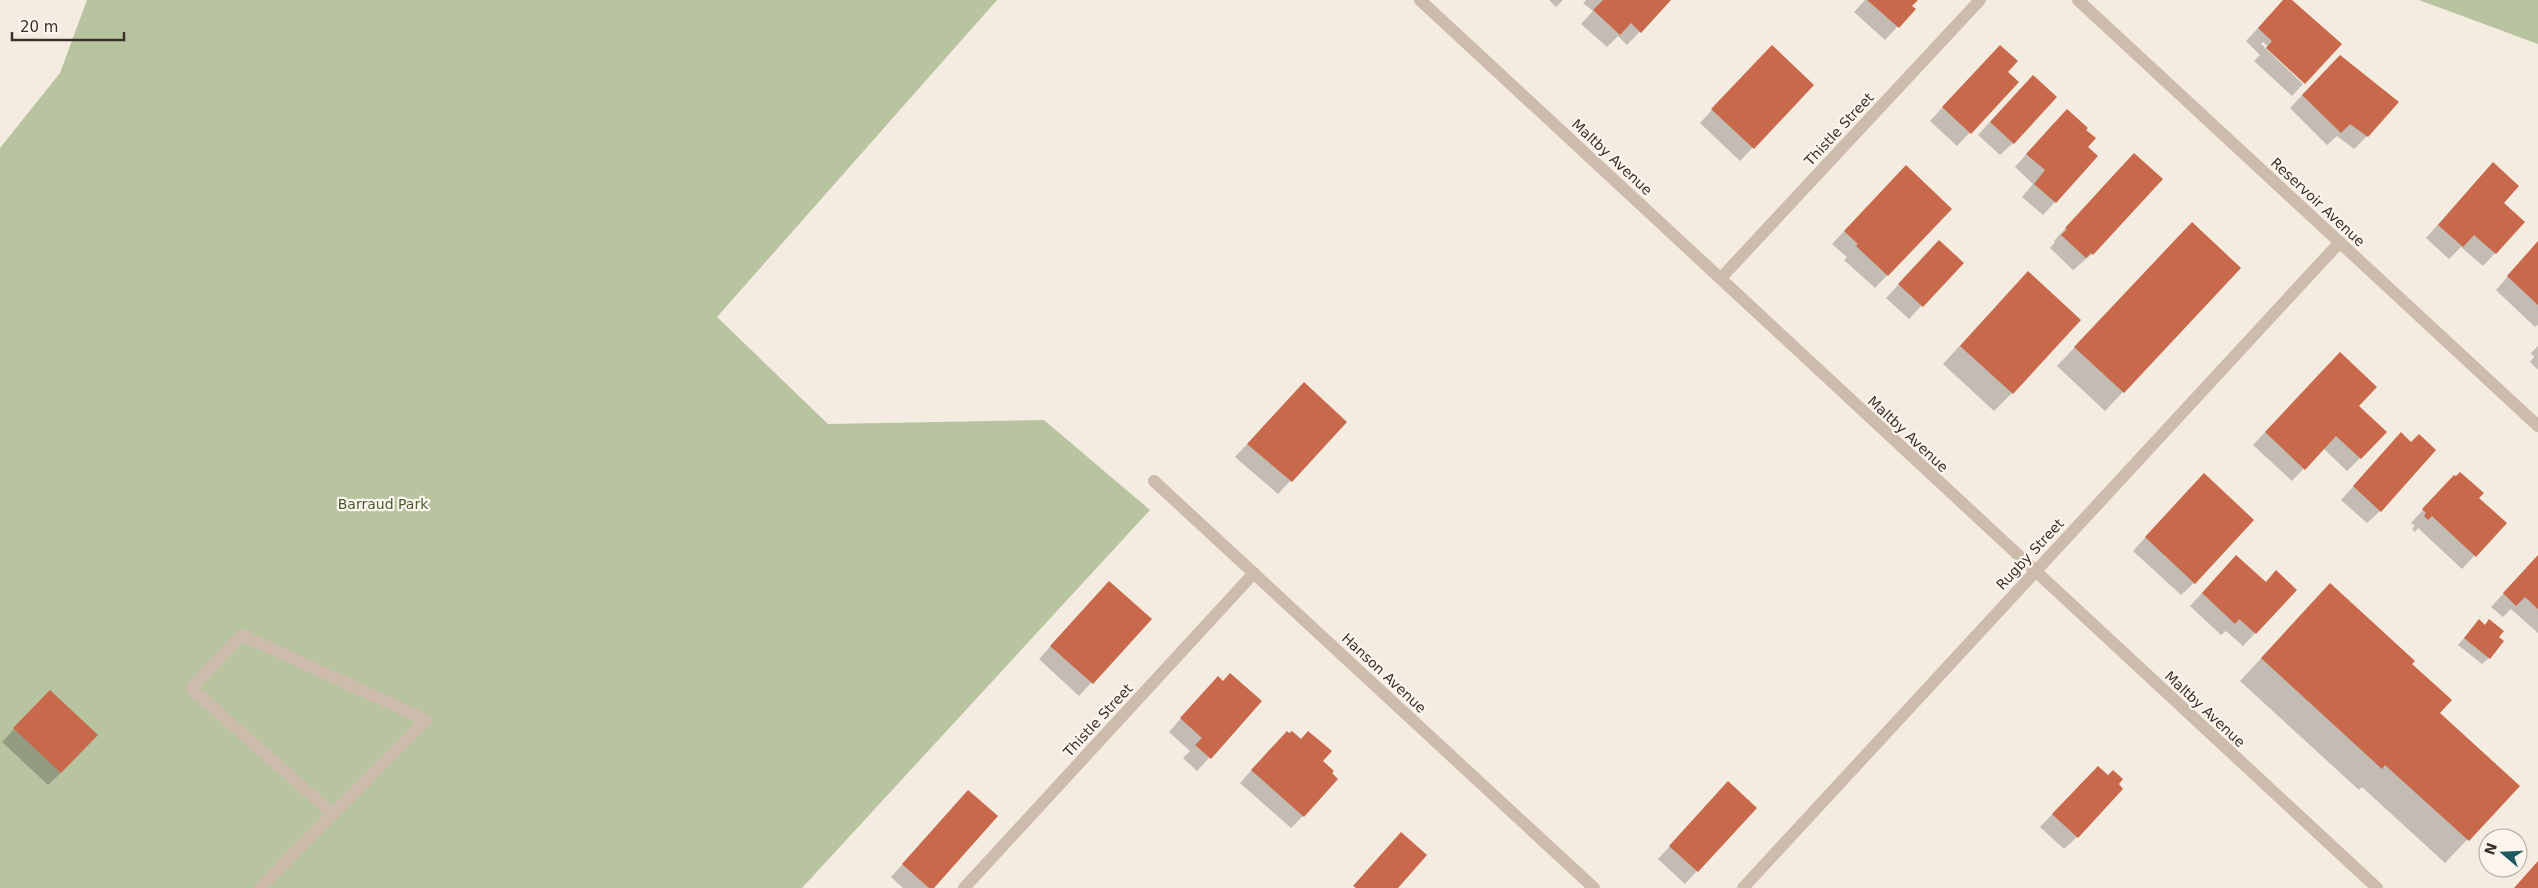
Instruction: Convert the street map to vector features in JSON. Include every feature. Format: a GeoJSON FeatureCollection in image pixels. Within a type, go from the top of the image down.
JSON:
{"type":"FeatureCollection","features":[{"type":"Feature","properties":{"kind":"street","name":"Maltby Avenue"},"geometry":{"type":"LineString","coordinates":[[1420,0],[1721,278],[2033,572],[2377,888]]}},
{"type":"Feature","properties":{"kind":"street","name":"Thistle Street"},"geometry":{"type":"LineString","coordinates":[[1721,278],[1980,0]]}},
{"type":"Feature","properties":{"kind":"street","name":"Reservoir Avenue"},"geometry":{"type":"LineString","coordinates":[[2078,0],[2538,426]]}},
{"type":"Feature","properties":{"kind":"street","name":"Rugby Street"},"geometry":{"type":"LineString","coordinates":[[1743,888],[2340,242]]}},
{"type":"Feature","properties":{"kind":"street","name":"Hanson Avenue"},"geometry":{"type":"LineString","coordinates":[[1154,481],[1594,888]]}},
{"type":"Feature","properties":{"kind":"street","name":"Thistle Street"},"geometry":{"type":"LineString","coordinates":[[964,888],[1254,573]]}},
{"type":"Feature","properties":{"kind":"street"},"geometry":{"type":"LineString","coordinates":[[260,888],[426,720],[242,635],[191,688],[333,814]]}},
{"type":"Feature","properties":{"kind":"green space","name":"Barraud Park"},"geometry":{"type":"Polygon","coordinates":[[[87,0],[997,0],[717,317],[828,424],[1044,420],[1150,510],[802,888],[0,888],[0,148],[60,73],[87,0]]]}},
{"type":"Feature","properties":{"kind":"green space"},"geometry":{"type":"Polygon","coordinates":[[[2419,0],[2538,0],[2538,44],[2419,0]]]}},
{"type":"Feature","properties":{"kind":"building"},"geometry":{"type":"Polygon","coordinates":[[[1603,0],[1671,0],[1641,33],[1631,23],[1620,35],[1593,10],[1603,0]]]}},
{"type":"Feature","properties":{"kind":"building"},"geometry":{"type":"Polygon","coordinates":[[[1867,0],[1918,0],[1912,6],[1916,9],[1899,28],[1867,0]]]}},
{"type":"Feature","properties":{"kind":"building"},"geometry":{"type":"Polygon","coordinates":[[[2283,0],[2292,0],[2342,44],[2305,84],[2266,48],[2272,41],[2258,28],[2283,0]]]}},
{"type":"Feature","properties":{"kind":"building"},"geometry":{"type":"Polygon","coordinates":[[[1772,45],[1814,85],[1754,149],[1711,109],[1772,45]]]}},
{"type":"Feature","properties":{"kind":"building"},"geometry":{"type":"Polygon","coordinates":[[[2000,45],[2018,61],[2008,72],[2019,82],[1971,134],[1942,107],[2000,45]]]}},
{"type":"Feature","properties":{"kind":"building"},"geometry":{"type":"Polygon","coordinates":[[[2340,55],[2399,102],[2368,137],[2350,124],[2341,133],[2302,95],[2340,55]]]}},
{"type":"Feature","properties":{"kind":"building"},"geometry":{"type":"Polygon","coordinates":[[[2033,75],[2057,97],[2014,144],[1990,122],[2033,75]]]}},
{"type":"Feature","properties":{"kind":"building"},"geometry":{"type":"Polygon","coordinates":[[[2067,109],[2096,138],[2088,147],[2098,156],[2056,203],[2034,184],[2045,170],[2026,154],[2067,109]]]}},
{"type":"Feature","properties":{"kind":"building"},"geometry":{"type":"Polygon","coordinates":[[[2134,153],[2163,179],[2093,255],[2091,253],[2086,258],[2061,235],[2067,229],[2065,228],[2134,153]]]}},
{"type":"Feature","properties":{"kind":"building"},"geometry":{"type":"Polygon","coordinates":[[[2493,162],[2519,186],[2504,203],[2525,222],[2496,254],[2474,235],[2463,247],[2438,225],[2493,162]]]}},
{"type":"Feature","properties":{"kind":"building"},"geometry":{"type":"Polygon","coordinates":[[[1906,165],[1952,209],[1888,276],[1856,246],[1858,244],[1844,231],[1906,165]]]}},
{"type":"Feature","properties":{"kind":"building"},"geometry":{"type":"Polygon","coordinates":[[[2192,222],[2241,268],[2124,393],[2074,347],[2192,222]]]}},
{"type":"Feature","properties":{"kind":"building"},"geometry":{"type":"Polygon","coordinates":[[[1939,240],[1964,263],[1923,307],[1898,284],[1939,240]]]}},
{"type":"Feature","properties":{"kind":"building"},"geometry":{"type":"Polygon","coordinates":[[[2538,241],[2538,305],[2507,276],[2538,241]]]}},
{"type":"Feature","properties":{"kind":"building"},"geometry":{"type":"Polygon","coordinates":[[[2028,271],[2081,320],[2013,394],[1960,346],[2028,271]]]}},
{"type":"Feature","properties":{"kind":"building"},"geometry":{"type":"Polygon","coordinates":[[[2340,352],[2377,387],[2359,406],[2387,432],[2361,459],[2336,436],[2305,470],[2265,432],[2340,352]]]}},
{"type":"Feature","properties":{"kind":"building"},"geometry":{"type":"Polygon","coordinates":[[[1304,382],[1347,422],[1292,482],[1247,444],[1304,382]]]}},
{"type":"Feature","properties":{"kind":"building"},"geometry":{"type":"Polygon","coordinates":[[[2401,432],[2411,442],[2419,434],[2436,450],[2381,512],[2353,486],[2401,432]]]}},
{"type":"Feature","properties":{"kind":"building"},"geometry":{"type":"Polygon","coordinates":[[[2460,472],[2484,493],[2479,498],[2507,523],[2476,557],[2432,516],[2428,520],[2424,516],[2426,513],[2422,509],[2454,475],[2456,476],[2460,472]]]}},
{"type":"Feature","properties":{"kind":"building"},"geometry":{"type":"Polygon","coordinates":[[[2204,473],[2254,520],[2195,584],[2145,537],[2204,473]]]}},
{"type":"Feature","properties":{"kind":"building"},"geometry":{"type":"Polygon","coordinates":[[[2236,555],[2266,582],[2276,570],[2297,590],[2256,634],[2239,619],[2235,624],[2202,593],[2236,555]]]}},
{"type":"Feature","properties":{"kind":"building"},"geometry":{"type":"Polygon","coordinates":[[[2538,555],[2538,609],[2525,597],[2516,606],[2503,593],[2538,555]]]}},
{"type":"Feature","properties":{"kind":"building"},"geometry":{"type":"Polygon","coordinates":[[[1109,581],[1152,619],[1093,684],[1050,646],[1109,581]]]}},
{"type":"Feature","properties":{"kind":"building"},"geometry":{"type":"Polygon","coordinates":[[[2330,583],[2415,661],[2412,664],[2452,700],[2440,713],[2520,786],[2481,828],[2478,828],[2478,831],[2469,841],[2385,765],[2382,769],[2261,658],[2330,583]]]}},
{"type":"Feature","properties":{"kind":"building"},"geometry":{"type":"Polygon","coordinates":[[[2479,619],[2485,625],[2489,619],[2504,631],[2499,637],[2504,641],[2490,659],[2464,638],[2479,619]]]}},
{"type":"Feature","properties":{"kind":"building"},"geometry":{"type":"Polygon","coordinates":[[[1230,673],[1262,701],[1211,759],[1195,745],[1202,738],[1180,718],[1218,676],[1223,681],[1230,673]]]}},
{"type":"Feature","properties":{"kind":"building"},"geometry":{"type":"Polygon","coordinates":[[[50,690],[98,735],[61,773],[13,728],[50,690]]]}},
{"type":"Feature","properties":{"kind":"building"},"geometry":{"type":"Polygon","coordinates":[[[1287,731],[1289,733],[1292,731],[1301,739],[1308,731],[1332,751],[1323,761],[1334,771],[1332,773],[1338,779],[1304,817],[1251,770],[1287,731]]]}},
{"type":"Feature","properties":{"kind":"building"},"geometry":{"type":"Polygon","coordinates":[[[2098,766],[2108,775],[2113,770],[2123,779],[2119,784],[2123,789],[2078,838],[2052,814],[2098,766]]]}},
{"type":"Feature","properties":{"kind":"building"},"geometry":{"type":"Polygon","coordinates":[[[1728,781],[1757,808],[1698,872],[1669,846],[1728,781]]]}},
{"type":"Feature","properties":{"kind":"building"},"geometry":{"type":"Polygon","coordinates":[[[968,790],[998,816],[934,888],[929,888],[902,864],[968,790]]]}},
{"type":"Feature","properties":{"kind":"building"},"geometry":{"type":"Polygon","coordinates":[[[1401,832],[1427,855],[1398,888],[1356,888],[1353,886],[1401,832]]]}},
{"type":"Feature","properties":{"kind":"building"},"geometry":{"type":"Polygon","coordinates":[[[2538,861],[2538,888],[2514,888],[2523,878],[2528,878],[2528,872],[2538,861]]]}}]}
